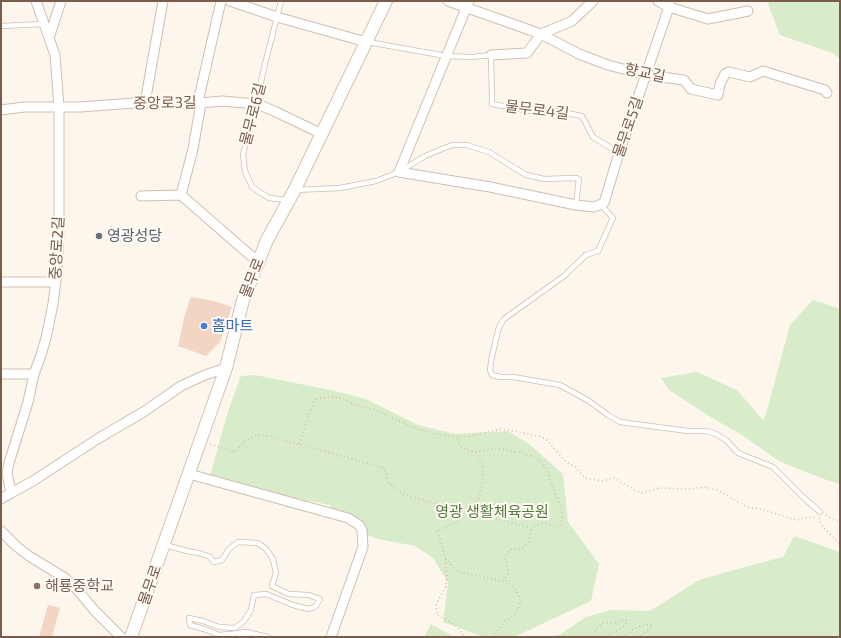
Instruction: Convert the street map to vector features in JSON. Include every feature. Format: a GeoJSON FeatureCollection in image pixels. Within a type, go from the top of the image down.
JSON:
{"type":"FeatureCollection","features":[{"type":"Feature","properties":{"kind":"main road","name":"물무로"},"geometry":{"type":"LineString","coordinates":[[131,637],[226,368],[243,300],[258,262],[267,240],[292,195],[386,1]]}},
{"type":"Feature","properties":{"kind":"street","name":"중앙로2길"},"geometry":{"type":"LineString","coordinates":[[10,492],[7,473],[18,430],[28,402],[34,374],[42,355],[53,304],[59,235],[59,107],[55,55],[36,1]]}},
{"type":"Feature","properties":{"kind":"street"},"geometry":{"type":"LineString","coordinates":[[49,38],[61,1]]}},
{"type":"Feature","properties":{"kind":"street"},"geometry":{"type":"LineString","coordinates":[[145,103],[163,1]]}},
{"type":"Feature","properties":{"kind":"street"},"geometry":{"type":"LineString","coordinates":[[181,195],[193,149],[199,102],[221,1]]}},
{"type":"Feature","properties":{"kind":"street"},"geometry":{"type":"LineString","coordinates":[[230,1],[277,17],[366,42]]}},
{"type":"Feature","properties":{"kind":"street","name":"향교길"},"geometry":{"type":"LineString","coordinates":[[448,1],[468,4],[477,11],[542,34],[579,54],[608,65],[646,75],[684,80],[691,89],[718,95],[720,84],[725,74],[729,72],[750,76],[763,70],[825,90],[827,93]]}},
{"type":"Feature","properties":{"kind":"street"},"geometry":{"type":"LineString","coordinates":[[491,55],[527,53],[542,34],[572,21],[593,1]]}},
{"type":"Feature","properties":{"kind":"street"},"geometry":{"type":"LineString","coordinates":[[658,1],[708,19],[748,11]]}},
{"type":"Feature","properties":{"kind":"street"},"geometry":{"type":"LineString","coordinates":[[468,4],[399,172],[490,187],[576,205],[594,207],[600,204]]}},
{"type":"Feature","properties":{"kind":"street","name":"물무로5길"},"geometry":{"type":"LineString","coordinates":[[600,204],[604,203],[619,153],[669,4]]}},
{"type":"Feature","properties":{"kind":"street","name":"중앙로3길"},"geometry":{"type":"LineString","coordinates":[[1,110],[24,107],[80,107],[134,103],[222,101],[256,104],[322,134]]}},
{"type":"Feature","properties":{"kind":"street"},"geometry":{"type":"LineString","coordinates":[[141,196],[181,195],[258,262]]}},
{"type":"Feature","properties":{"kind":"street"},"geometry":{"type":"LineString","coordinates":[[1,282],[56,282]]}},
{"type":"Feature","properties":{"kind":"street"},"geometry":{"type":"LineString","coordinates":[[1,498],[10,492],[33,482],[99,438],[145,411],[181,386],[205,375],[226,368]]}},
{"type":"Feature","properties":{"kind":"street"},"geometry":{"type":"LineString","coordinates":[[1,374],[34,374]]}},
{"type":"Feature","properties":{"kind":"street"},"geometry":{"type":"LineString","coordinates":[[189,474],[348,518],[359,525],[362,530],[363,547],[331,637]]}},
{"type":"Feature","properties":{"kind":"street"},"geometry":{"type":"LineString","coordinates":[[1,531],[29,556],[64,578],[76,588],[94,610],[121,637]]}},
{"type":"Feature","properties":{"kind":"lane","name":"물무로6길"},"geometry":{"type":"LineString","coordinates":[[281,1],[243,154],[245,171],[252,186],[270,198],[292,195]]}},
{"type":"Feature","properties":{"kind":"lane"},"geometry":{"type":"LineString","coordinates":[[1,26],[44,24]]}},
{"type":"Feature","properties":{"kind":"lane"},"geometry":{"type":"LineString","coordinates":[[366,42],[446,56],[472,57],[491,55]]}},
{"type":"Feature","properties":{"kind":"lane","name":"물무로4길"},"geometry":{"type":"LineString","coordinates":[[491,55],[492,104],[530,111],[551,110],[582,116],[593,137],[619,153]]}},
{"type":"Feature","properties":{"kind":"lane"},"geometry":{"type":"LineString","coordinates":[[292,195],[376,181],[399,172],[424,156],[452,145],[467,145],[490,152],[526,175],[544,179],[579,179],[576,205]]}},
{"type":"Feature","properties":{"kind":"lane"},"geometry":{"type":"LineString","coordinates":[[600,204],[613,218],[598,251],[586,255],[564,276],[504,319],[499,327],[492,356],[490,370],[492,375],[560,385],[589,401],[620,422],[688,431],[706,431],[716,434],[726,440],[738,453],[773,468],[819,513]]}},
{"type":"Feature","properties":{"kind":"lane"},"geometry":{"type":"LineString","coordinates":[[164,545],[199,553],[210,557],[214,562],[222,560],[229,549],[238,542],[258,543],[266,549],[273,559],[276,573],[272,586],[289,594],[309,595],[320,599],[315,607],[308,610],[266,594],[254,595],[251,610],[244,621],[235,628],[219,627],[188,618],[190,625],[219,635],[246,632],[268,637]]}},
{"type":"Feature","properties":{"kind":"lane"},"geometry":{"type":"LineString","coordinates":[[239,637],[248,637]]}},
{"type":"Feature","properties":{"kind":"path"},"geometry":{"type":"LineString","coordinates":[[299,444],[313,403],[317,399],[329,397],[340,398],[359,406],[373,409],[415,428],[456,437],[471,436],[500,429],[542,438],[547,440],[566,462],[575,467],[584,478],[602,481],[614,478],[635,490],[642,492],[660,488],[689,489],[705,487],[717,490],[751,508],[762,509],[792,519],[798,520],[819,513],[840,521]]}},
{"type":"Feature","properties":{"kind":"path"},"geometry":{"type":"LineString","coordinates":[[200,441],[236,452],[244,442],[257,435],[269,436],[384,468],[388,482],[404,495],[531,528],[541,523],[546,523],[557,527],[560,526],[562,510],[545,466],[536,458],[522,453],[496,448],[476,452],[461,447],[456,437]]}},
{"type":"Feature","properties":{"kind":"path"},"geometry":{"type":"LineString","coordinates":[[463,637],[454,624],[437,614],[436,604],[446,587],[447,574],[446,559],[437,531],[458,522],[464,514],[469,512],[474,507],[479,497],[483,480],[483,471],[482,463],[476,452]]}},
{"type":"Feature","properties":{"kind":"path"},"geometry":{"type":"LineString","coordinates":[[819,513],[821,526],[840,544]]}},
{"type":"Feature","properties":{"kind":"path"},"geometry":{"type":"LineString","coordinates":[[446,559],[455,569],[460,572],[503,581],[508,574],[508,568],[505,560],[506,553],[510,550],[520,549],[528,543],[531,528]]}},
{"type":"Feature","properties":{"kind":"path"},"geometry":{"type":"LineString","coordinates":[[492,637],[505,621],[512,617],[518,610],[521,601],[516,590],[504,579]]}},
{"type":"Feature","properties":{"kind":"path"},"geometry":{"type":"LineString","coordinates":[[589,637],[602,623],[617,623],[625,619],[627,621],[620,629],[603,637]]}},
{"type":"Feature","properties":{"kind":"path"},"geometry":{"type":"LineString","coordinates":[[622,637],[640,626],[652,625],[652,627],[639,637]]}},
{"type":"Feature","properties":{"kind":"green space"},"geometry":{"type":"Polygon","coordinates":[[[767,1],[840,1],[840,59],[832,53],[780,35],[767,1]]]}},
{"type":"Feature","properties":{"kind":"green space"},"geometry":{"type":"Polygon","coordinates":[[[813,300],[840,309],[840,484],[779,461],[742,435],[712,418],[669,390],[661,378],[697,372],[737,390],[764,421],[790,325],[813,300]]]}},
{"type":"Feature","properties":{"kind":"green space","name":"영광 생활체육공원"},"geometry":{"type":"Polygon","coordinates":[[[255,375],[335,391],[366,399],[418,425],[455,434],[508,431],[529,444],[563,474],[568,522],[599,564],[591,601],[514,637],[484,637],[443,622],[448,583],[433,558],[415,546],[378,539],[364,534],[361,522],[332,517],[330,505],[283,496],[260,488],[210,476],[226,418],[241,376],[255,375]]]}},
{"type":"Feature","properties":{"kind":"green space"},"geometry":{"type":"Polygon","coordinates":[[[794,536],[840,552],[840,637],[543,637],[559,635],[586,617],[610,610],[650,611],[699,580],[783,557],[794,536]]]}},
{"type":"Feature","properties":{"kind":"green space"},"geometry":{"type":"Polygon","coordinates":[[[431,624],[454,637],[424,637],[431,624]]]}},
{"type":"Feature","properties":{"kind":"building","name":"홈마트"},"geometry":{"type":"Polygon","coordinates":[[[191,297],[214,301],[232,307],[220,342],[206,356],[178,346],[185,314],[191,297]]]}},
{"type":"Feature","properties":{"kind":"building"},"geometry":{"type":"Polygon","coordinates":[[[48,605],[60,608],[52,637],[39,637],[48,605]]]}},
{"type":"Feature","properties":{"kind":"place","name":"영광성당"},"geometry":{"type":"Point","coordinates":[99,236]}},
{"type":"Feature","properties":{"kind":"place","name":"홈마트"},"geometry":{"type":"Point","coordinates":[204,326]}},
{"type":"Feature","properties":{"kind":"place","name":"해룡중학교"},"geometry":{"type":"Point","coordinates":[37,586]}}]}
